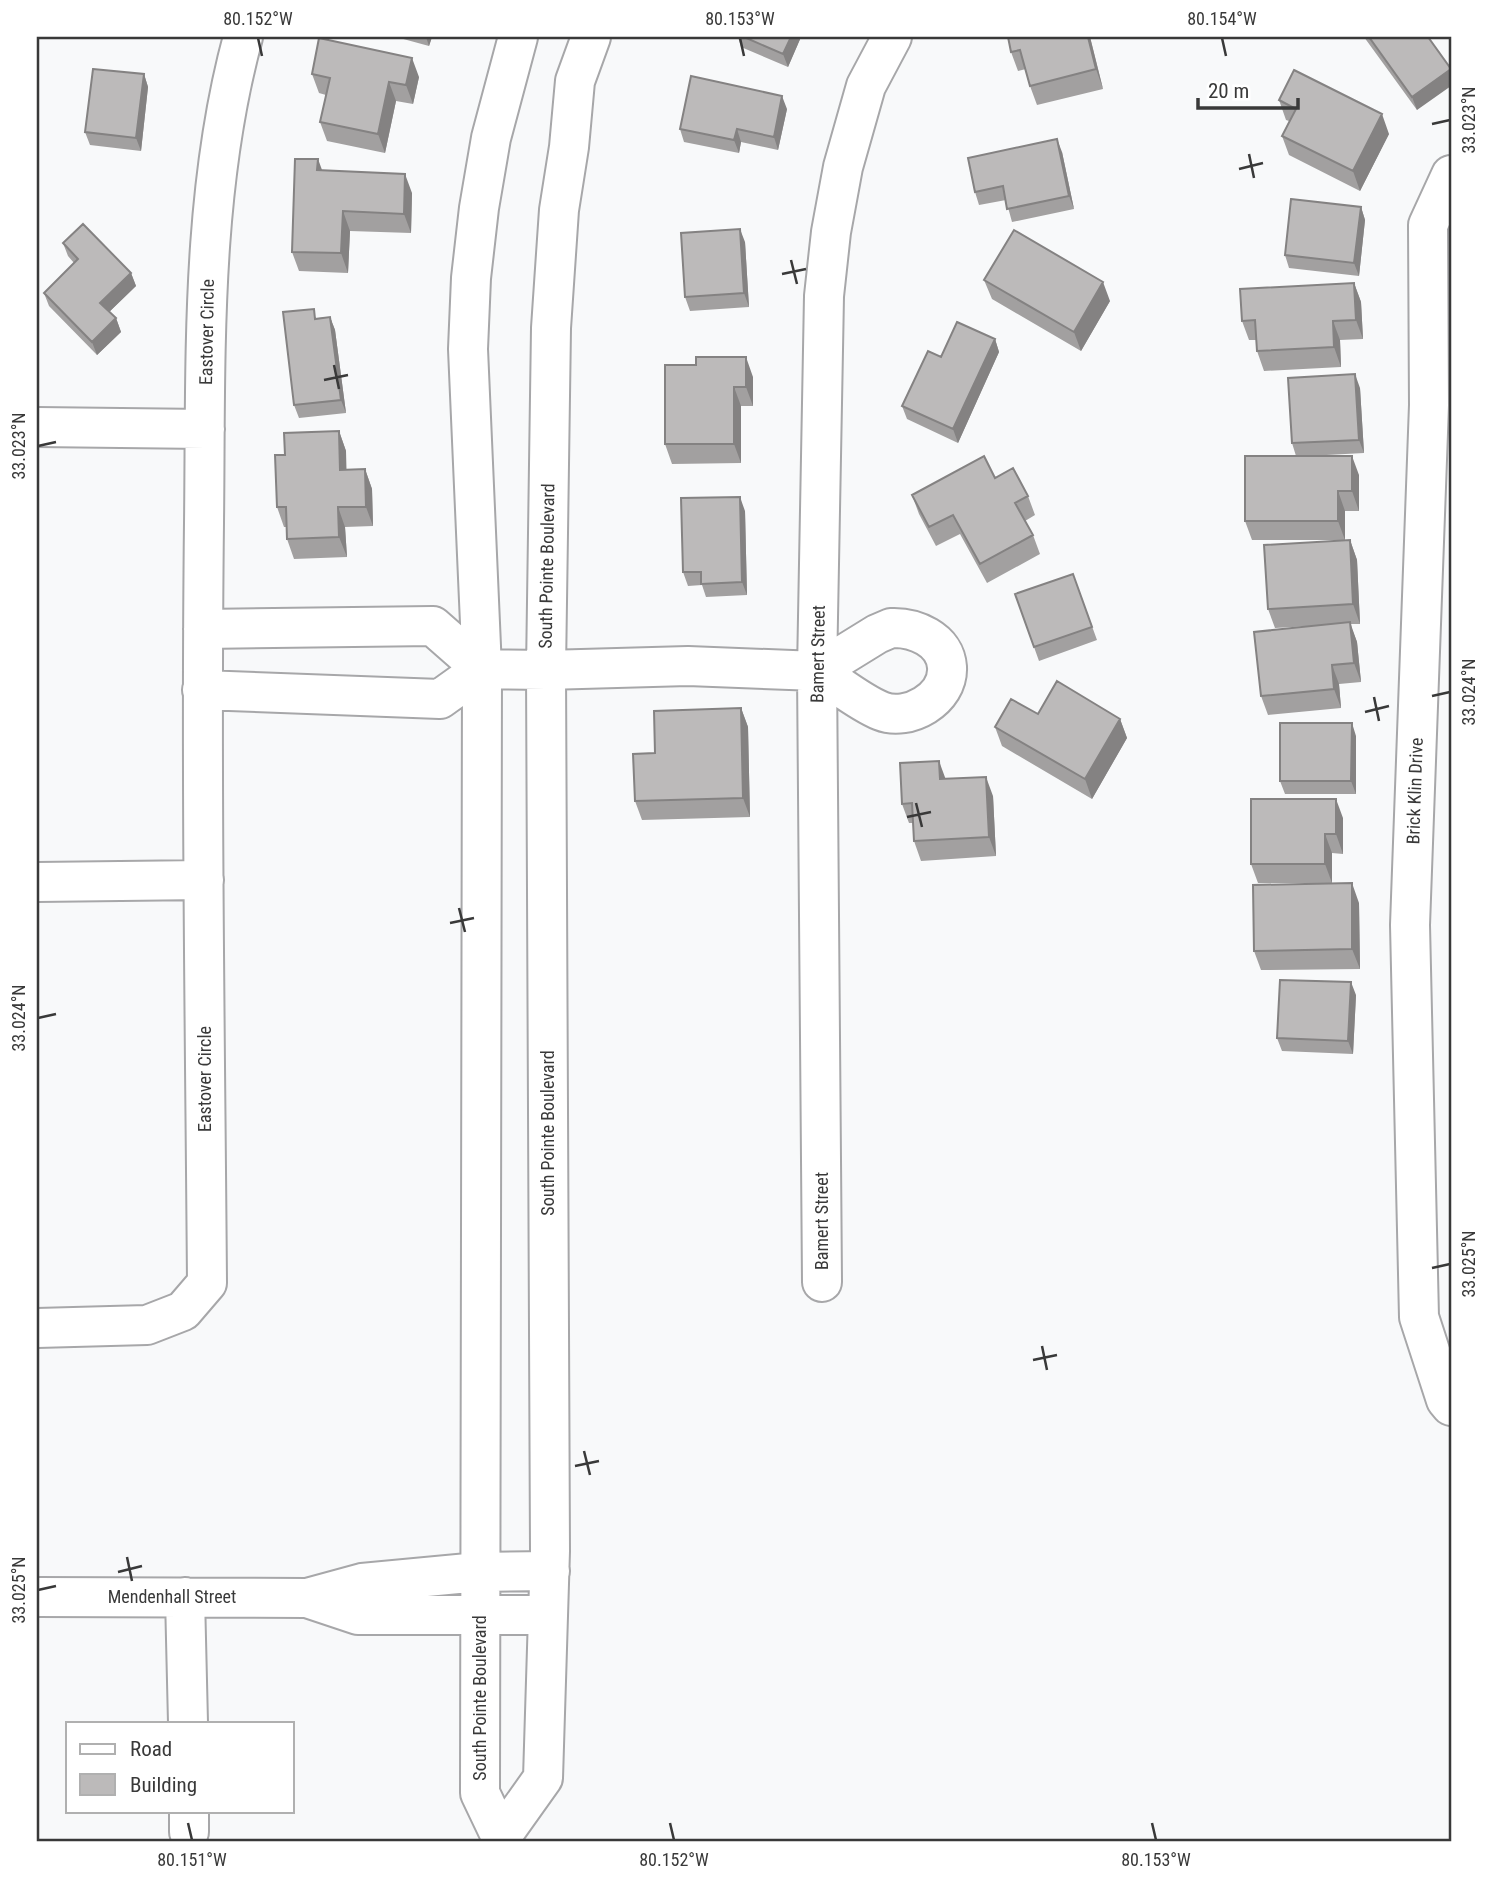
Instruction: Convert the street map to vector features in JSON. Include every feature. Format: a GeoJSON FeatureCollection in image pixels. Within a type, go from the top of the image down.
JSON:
{"type":"FeatureCollection","features":[{"type":"Feature","properties":{"kind":"street","name":"Eastover Circle"},"geometry":{"type":"LineString","coordinates":[[37,1328],[147,1325],[183,1311],[207,1283],[202,690],[207,290],[212,215],[222,141],[235,66],[243,37]]}},
{"type":"Feature","properties":{"kind":"street","name":"South Pointe Boulevard"},"geometry":{"type":"LineString","coordinates":[[501,1840],[480,1793],[482,669],[468,349],[471,278],[479,208],[491,138],[518,37]]}},
{"type":"Feature","properties":{"kind":"street","name":"South Pointe Boulevard"},"geometry":{"type":"LineString","coordinates":[[501,1840],[543,1778],[550,1572],[546,670],[551,328],[559,210],[569,147],[575,81],[591,37]]}},
{"type":"Feature","properties":{"kind":"street","name":"Bamert Street"},"geometry":{"type":"LineString","coordinates":[[822,1282],[817,671],[824,296],[831,232],[843,167],[866,86],[892,37]]}},
{"type":"Feature","properties":{"kind":"street","name":"Brick Klin Drive"},"geometry":{"type":"LineString","coordinates":[[1451,175],[1428,225],[1429,405],[1410,925],[1434,1237],[1419,1317],[1446,1400],[1451,1406]]}},
{"type":"Feature","properties":{"kind":"street"},"geometry":{"type":"LineString","coordinates":[[37,427],[205,429]]}},
{"type":"Feature","properties":{"kind":"street"},"geometry":{"type":"LineString","coordinates":[[203,629],[433,626],[482,669]]}},
{"type":"Feature","properties":{"kind":"street"},"geometry":{"type":"LineString","coordinates":[[202,690],[440,699],[482,669],[688,666],[817,671]]}},
{"type":"Feature","properties":{"kind":"street"},"geometry":{"type":"LineString","coordinates":[[37,883],[204,880]]}},
{"type":"Feature","properties":{"kind":"street","name":"Mendenhall Street"},"geometry":{"type":"LineString","coordinates":[[37,1597],[307,1598],[362,1583],[479,1572],[550,1572]]}},
{"type":"Feature","properties":{"kind":"street"},"geometry":{"type":"LineString","coordinates":[[185,1597],[188,1722]]}},
{"type":"Feature","properties":{"kind":"street","name":"Mendenhall Street"},"geometry":{"type":"LineString","coordinates":[[307,1598],[358,1615],[548,1615]]}},
{"type":"Feature","properties":{"kind":"building"},"geometry":{"type":"Polygon","coordinates":[[[744,37],[791,37],[783,54],[744,37]]]}},
{"type":"Feature","properties":{"kind":"building"},"geometry":{"type":"Polygon","coordinates":[[[1008,37],[1088,37],[1096,69],[1030,86],[1020,50],[1011,52],[1008,37]]]}},
{"type":"Feature","properties":{"kind":"building"},"geometry":{"type":"Polygon","coordinates":[[[1369,37],[1428,37],[1451,69],[1412,97],[1369,37]]]}},
{"type":"Feature","properties":{"kind":"building"},"geometry":{"type":"Polygon","coordinates":[[[319,38],[412,58],[406,85],[389,82],[378,134],[320,122],[330,78],[312,74],[319,38]]]}},
{"type":"Feature","properties":{"kind":"building"},"geometry":{"type":"Polygon","coordinates":[[[93,69],[144,74],[136,138],[85,132],[93,69]]]}},
{"type":"Feature","properties":{"kind":"building"},"geometry":{"type":"Polygon","coordinates":[[[1294,70],[1382,114],[1353,171],[1282,136],[1296,109],[1279,100],[1294,70]]]}},
{"type":"Feature","properties":{"kind":"building"},"geometry":{"type":"Polygon","coordinates":[[[691,76],[782,96],[774,137],[737,129],[734,140],[680,129],[691,76]]]}},
{"type":"Feature","properties":{"kind":"building"},"geometry":{"type":"Polygon","coordinates":[[[1057,139],[1069,196],[1007,209],[1003,186],[975,192],[968,158],[1057,139]]]}},
{"type":"Feature","properties":{"kind":"building"},"geometry":{"type":"Polygon","coordinates":[[[295,159],[318,159],[317,170],[405,174],[404,214],[343,211],[341,253],[292,252],[295,159]]]}},
{"type":"Feature","properties":{"kind":"building"},"geometry":{"type":"Polygon","coordinates":[[[1291,199],[1361,207],[1354,263],[1285,255],[1291,199]]]}},
{"type":"Feature","properties":{"kind":"building"},"geometry":{"type":"Polygon","coordinates":[[[83,224],[131,273],[100,303],[116,318],[92,342],[44,293],[78,259],[63,243],[83,224]]]}},
{"type":"Feature","properties":{"kind":"building"},"geometry":{"type":"Polygon","coordinates":[[[740,229],[744,293],[685,297],[681,233],[740,229]]]}},
{"type":"Feature","properties":{"kind":"building"},"geometry":{"type":"Polygon","coordinates":[[[1014,230],[1103,282],[1074,332],[984,280],[1014,230]]]}},
{"type":"Feature","properties":{"kind":"building"},"geometry":{"type":"Polygon","coordinates":[[[1354,283],[1356,320],[1333,321],[1334,347],[1257,351],[1255,320],[1242,321],[1240,289],[1354,283]]]}},
{"type":"Feature","properties":{"kind":"building"},"geometry":{"type":"Polygon","coordinates":[[[314,309],[315,319],[330,317],[341,400],[294,405],[283,312],[314,309]]]}},
{"type":"Feature","properties":{"kind":"building"},"geometry":{"type":"Polygon","coordinates":[[[957,322],[995,339],[953,429],[902,406],[928,351],[941,357],[957,322]]]}},
{"type":"Feature","properties":{"kind":"building"},"geometry":{"type":"Polygon","coordinates":[[[696,357],[746,357],[746,387],[734,387],[734,444],[665,444],[665,365],[696,365],[696,357]]]}},
{"type":"Feature","properties":{"kind":"building"},"geometry":{"type":"Polygon","coordinates":[[[1355,374],[1359,440],[1292,443],[1288,378],[1355,374]]]}},
{"type":"Feature","properties":{"kind":"building"},"geometry":{"type":"Polygon","coordinates":[[[339,431],[340,470],[365,469],[366,507],[338,507],[339,537],[287,539],[286,507],[277,507],[275,455],[285,455],[284,433],[339,431]]]}},
{"type":"Feature","properties":{"kind":"building"},"geometry":{"type":"Polygon","coordinates":[[[984,456],[995,478],[1013,468],[1028,496],[1015,503],[1033,535],[980,564],[953,515],[929,527],[912,495],[984,456]]]}},
{"type":"Feature","properties":{"kind":"building"},"geometry":{"type":"Polygon","coordinates":[[[1245,456],[1352,456],[1352,491],[1338,491],[1338,521],[1245,521],[1245,456]]]}},
{"type":"Feature","properties":{"kind":"building"},"geometry":{"type":"Polygon","coordinates":[[[740,497],[742,582],[701,584],[701,572],[683,572],[681,498],[740,497]]]}},
{"type":"Feature","properties":{"kind":"building"},"geometry":{"type":"Polygon","coordinates":[[[1350,540],[1353,604],[1268,609],[1264,545],[1350,540]]]}},
{"type":"Feature","properties":{"kind":"building"},"geometry":{"type":"Polygon","coordinates":[[[1073,574],[1092,627],[1034,647],[1015,594],[1073,574]]]}},
{"type":"Feature","properties":{"kind":"building"},"geometry":{"type":"Polygon","coordinates":[[[1350,622],[1354,663],[1332,665],[1334,689],[1261,696],[1254,632],[1350,622]]]}},
{"type":"Feature","properties":{"kind":"building"},"geometry":{"type":"Polygon","coordinates":[[[1057,681],[1120,719],[1085,779],[995,727],[1011,699],[1038,714],[1057,681]]]}},
{"type":"Feature","properties":{"kind":"building"},"geometry":{"type":"Polygon","coordinates":[[[741,708],[743,798],[635,801],[633,754],[655,753],[654,711],[741,708]]]}},
{"type":"Feature","properties":{"kind":"building"},"geometry":{"type":"Polygon","coordinates":[[[1280,723],[1352,723],[1351,781],[1280,781],[1280,723]]]}},
{"type":"Feature","properties":{"kind":"building"},"geometry":{"type":"Polygon","coordinates":[[[939,761],[940,779],[986,777],[989,837],[914,841],[912,803],[902,804],[900,763],[939,761]]]}},
{"type":"Feature","properties":{"kind":"building"},"geometry":{"type":"Polygon","coordinates":[[[1251,799],[1336,799],[1336,834],[1325,834],[1325,864],[1251,864],[1251,799]]]}},
{"type":"Feature","properties":{"kind":"building"},"geometry":{"type":"Polygon","coordinates":[[[1352,883],[1352,949],[1254,951],[1253,885],[1352,883]]]}},
{"type":"Feature","properties":{"kind":"building"},"geometry":{"type":"Polygon","coordinates":[[[1280,980],[1351,982],[1348,1041],[1277,1038],[1280,980]]]}}]}
